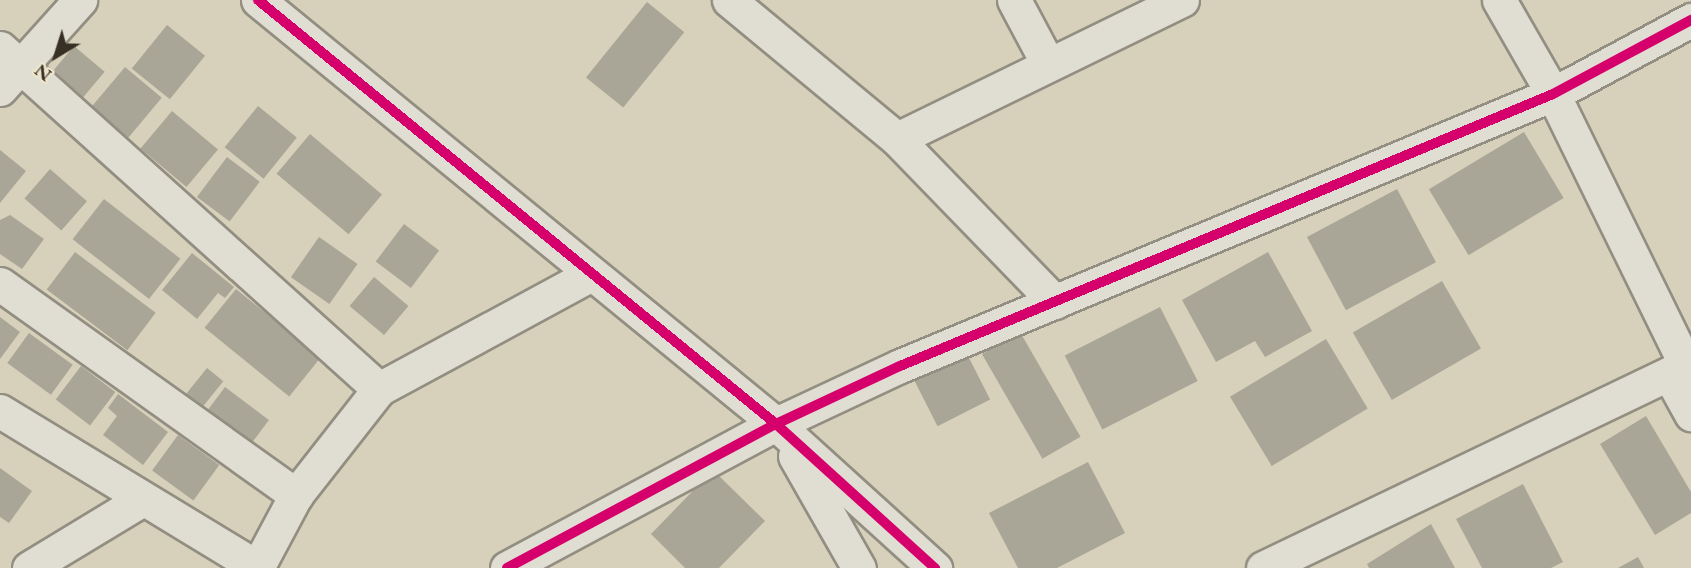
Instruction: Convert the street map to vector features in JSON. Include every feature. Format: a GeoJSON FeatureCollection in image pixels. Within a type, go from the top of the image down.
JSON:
{"type":"FeatureCollection","features":[{"type":"Feature","properties":{"kind":"street"},"geometry":{"type":"LineString","coordinates":[[80,0],[6,69],[379,389]]}},
{"type":"Feature","properties":{"kind":"street"},"geometry":{"type":"LineString","coordinates":[[258,0],[590,275],[776,424],[935,568]]}},
{"type":"Feature","properties":{"kind":"street"},"geometry":{"type":"LineString","coordinates":[[729,0],[897,139],[1055,302]]}},
{"type":"Feature","properties":{"kind":"street"},"geometry":{"type":"LineString","coordinates":[[1014,0],[1047,62]]}},
{"type":"Feature","properties":{"kind":"street"},"geometry":{"type":"LineString","coordinates":[[897,139],[1047,62],[1182,0]]}},
{"type":"Feature","properties":{"kind":"street"},"geometry":{"type":"LineString","coordinates":[[1499,0],[1553,93],[1682,367],[1691,414]]}},
{"type":"Feature","properties":{"kind":"street"},"geometry":{"type":"LineString","coordinates":[[507,568],[776,424],[1055,302],[1553,93],[1691,20]]}},
{"type":"Feature","properties":{"kind":"street"},"geometry":{"type":"LineString","coordinates":[[0,411],[257,568],[296,495],[379,389],[590,275]]}},
{"type":"Feature","properties":{"kind":"street"},"geometry":{"type":"LineString","coordinates":[[0,284],[296,495]]}},
{"type":"Feature","properties":{"kind":"street"},"geometry":{"type":"LineString","coordinates":[[1263,568],[1682,367]]}},
{"type":"Feature","properties":{"kind":"street"},"geometry":{"type":"LineString","coordinates":[[776,424],[859,568]]}},
{"type":"Feature","properties":{"kind":"street"},"geometry":{"type":"LineString","coordinates":[[29,568],[143,499]]}},
{"type":"Feature","properties":{"kind":"building"},"geometry":{"type":"Polygon","coordinates":[[[647,2],[684,32],[623,108],[586,77],[647,2]]]}},
{"type":"Feature","properties":{"kind":"building"},"geometry":{"type":"Polygon","coordinates":[[[167,25],[205,56],[170,99],[132,69],[167,25]]]}},
{"type":"Feature","properties":{"kind":"building"},"geometry":{"type":"Polygon","coordinates":[[[74,46],[105,72],[80,101],[50,75],[74,46]]]}},
{"type":"Feature","properties":{"kind":"building"},"geometry":{"type":"Polygon","coordinates":[[[125,67],[162,98],[128,138],[92,107],[125,67]]]}},
{"type":"Feature","properties":{"kind":"building"},"geometry":{"type":"Polygon","coordinates":[[[258,106],[297,137],[264,179],[225,147],[258,106]]]}},
{"type":"Feature","properties":{"kind":"building"},"geometry":{"type":"Polygon","coordinates":[[[172,111],[218,150],[186,187],[141,149],[172,111]]]}},
{"type":"Feature","properties":{"kind":"building"},"geometry":{"type":"Polygon","coordinates":[[[1524,132],[1564,198],[1469,255],[1429,189],[1524,132]]]}},
{"type":"Feature","properties":{"kind":"building"},"geometry":{"type":"Polygon","coordinates":[[[310,134],[382,194],[349,234],[277,174],[310,134]]]}},
{"type":"Feature","properties":{"kind":"building"},"geometry":{"type":"Polygon","coordinates":[[[0,150],[26,171],[0,203],[0,150]]]}},
{"type":"Feature","properties":{"kind":"building"},"geometry":{"type":"Polygon","coordinates":[[[227,157],[260,182],[230,222],[197,197],[227,157]]]}},
{"type":"Feature","properties":{"kind":"building"},"geometry":{"type":"Polygon","coordinates":[[[50,169],[87,201],[61,231],[24,198],[50,169]]]}},
{"type":"Feature","properties":{"kind":"building"},"geometry":{"type":"Polygon","coordinates":[[[1397,189],[1436,262],[1346,310],[1307,237],[1397,189]]]}},
{"type":"Feature","properties":{"kind":"building"},"geometry":{"type":"Polygon","coordinates":[[[104,199],[180,259],[149,299],[73,239],[104,199]]]}},
{"type":"Feature","properties":{"kind":"building"},"geometry":{"type":"Polygon","coordinates":[[[10,215],[44,239],[22,269],[0,254],[0,220],[10,215]]]}},
{"type":"Feature","properties":{"kind":"building"},"geometry":{"type":"Polygon","coordinates":[[[404,224],[439,250],[411,288],[376,262],[404,224]]]}},
{"type":"Feature","properties":{"kind":"building"},"geometry":{"type":"Polygon","coordinates":[[[319,237],[358,264],[329,304],[291,277],[319,237]]]}},
{"type":"Feature","properties":{"kind":"building"},"geometry":{"type":"Polygon","coordinates":[[[75,252],[156,313],[127,350],[47,290],[75,252]]]}},
{"type":"Feature","properties":{"kind":"building"},"geometry":{"type":"Polygon","coordinates":[[[1268,252],[1312,331],[1265,357],[1255,341],[1216,362],[1182,300],[1268,252]]]}},
{"type":"Feature","properties":{"kind":"building"},"geometry":{"type":"Polygon","coordinates":[[[192,253],[234,287],[225,298],[218,293],[197,319],[162,290],[192,253]]]}},
{"type":"Feature","properties":{"kind":"building"},"geometry":{"type":"Polygon","coordinates":[[[374,277],[408,306],[384,335],[350,306],[374,277]]]}},
{"type":"Feature","properties":{"kind":"building"},"geometry":{"type":"Polygon","coordinates":[[[1442,281],[1481,349],[1392,400],[1353,332],[1442,281]]]}},
{"type":"Feature","properties":{"kind":"building"},"geometry":{"type":"Polygon","coordinates":[[[236,289],[321,358],[289,396],[205,328],[236,289]]]}},
{"type":"Feature","properties":{"kind":"building"},"geometry":{"type":"Polygon","coordinates":[[[1160,307],[1198,381],[1102,430],[1065,356],[1160,307]]]}},
{"type":"Feature","properties":{"kind":"building"},"geometry":{"type":"Polygon","coordinates":[[[0,317],[20,332],[0,359],[0,317]]]}},
{"type":"Feature","properties":{"kind":"building"},"geometry":{"type":"Polygon","coordinates":[[[1020,332],[1080,437],[1042,459],[982,354],[1020,332]]]}},
{"type":"Feature","properties":{"kind":"building"},"geometry":{"type":"Polygon","coordinates":[[[29,333],[73,365],[51,395],[7,363],[29,333]]]}},
{"type":"Feature","properties":{"kind":"building"},"geometry":{"type":"Polygon","coordinates":[[[1326,339],[1368,408],[1272,466],[1230,397],[1326,339]]]}},
{"type":"Feature","properties":{"kind":"building"},"geometry":{"type":"Polygon","coordinates":[[[967,354],[990,399],[938,426],[914,381],[967,354]]]}},
{"type":"Feature","properties":{"kind":"building"},"geometry":{"type":"Polygon","coordinates":[[[81,366],[115,392],[90,425],[56,400],[81,366]]]}},
{"type":"Feature","properties":{"kind":"building"},"geometry":{"type":"Polygon","coordinates":[[[207,368],[223,381],[196,415],[180,401],[207,368]]]}},
{"type":"Feature","properties":{"kind":"building"},"geometry":{"type":"Polygon","coordinates":[[[225,387],[269,420],[248,447],[205,414],[225,387]]]}},
{"type":"Feature","properties":{"kind":"building"},"geometry":{"type":"Polygon","coordinates":[[[118,394],[168,432],[143,465],[103,435],[117,416],[108,408],[118,394]]]}},
{"type":"Feature","properties":{"kind":"building"},"geometry":{"type":"Polygon","coordinates":[[[1646,416],[1691,492],[1691,513],[1655,535],[1600,444],[1646,416]]]}},
{"type":"Feature","properties":{"kind":"building"},"geometry":{"type":"Polygon","coordinates":[[[178,435],[219,465],[193,501],[152,471],[178,435]]]}},
{"type":"Feature","properties":{"kind":"building"},"geometry":{"type":"Polygon","coordinates":[[[1088,462],[1125,533],[1057,568],[1018,568],[989,513],[1088,462]]]}},
{"type":"Feature","properties":{"kind":"building"},"geometry":{"type":"Polygon","coordinates":[[[0,468],[32,491],[9,523],[0,517],[0,468]]]}},
{"type":"Feature","properties":{"kind":"building"},"geometry":{"type":"Polygon","coordinates":[[[713,470],[765,521],[719,568],[685,568],[651,534],[713,470]]]}},
{"type":"Feature","properties":{"kind":"building"},"geometry":{"type":"Polygon","coordinates":[[[1523,484],[1563,562],[1551,568],[1482,568],[1456,519],[1523,484]]]}},
{"type":"Feature","properties":{"kind":"building"},"geometry":{"type":"Polygon","coordinates":[[[1431,524],[1455,568],[1369,568],[1367,564],[1431,524]]]}},
{"type":"Feature","properties":{"kind":"building"},"geometry":{"type":"Polygon","coordinates":[[[1638,557],[1644,568],[1618,568],[1638,557]]]}},
{"type":"Feature","properties":{"kind":"cycle path"},"geometry":{"type":"LineString","coordinates":[[258,0],[776,424],[935,568]]}},
{"type":"Feature","properties":{"kind":"cycle path"},"geometry":{"type":"LineString","coordinates":[[507,568],[776,424],[900,366],[1553,94],[1691,20]]}}]}
